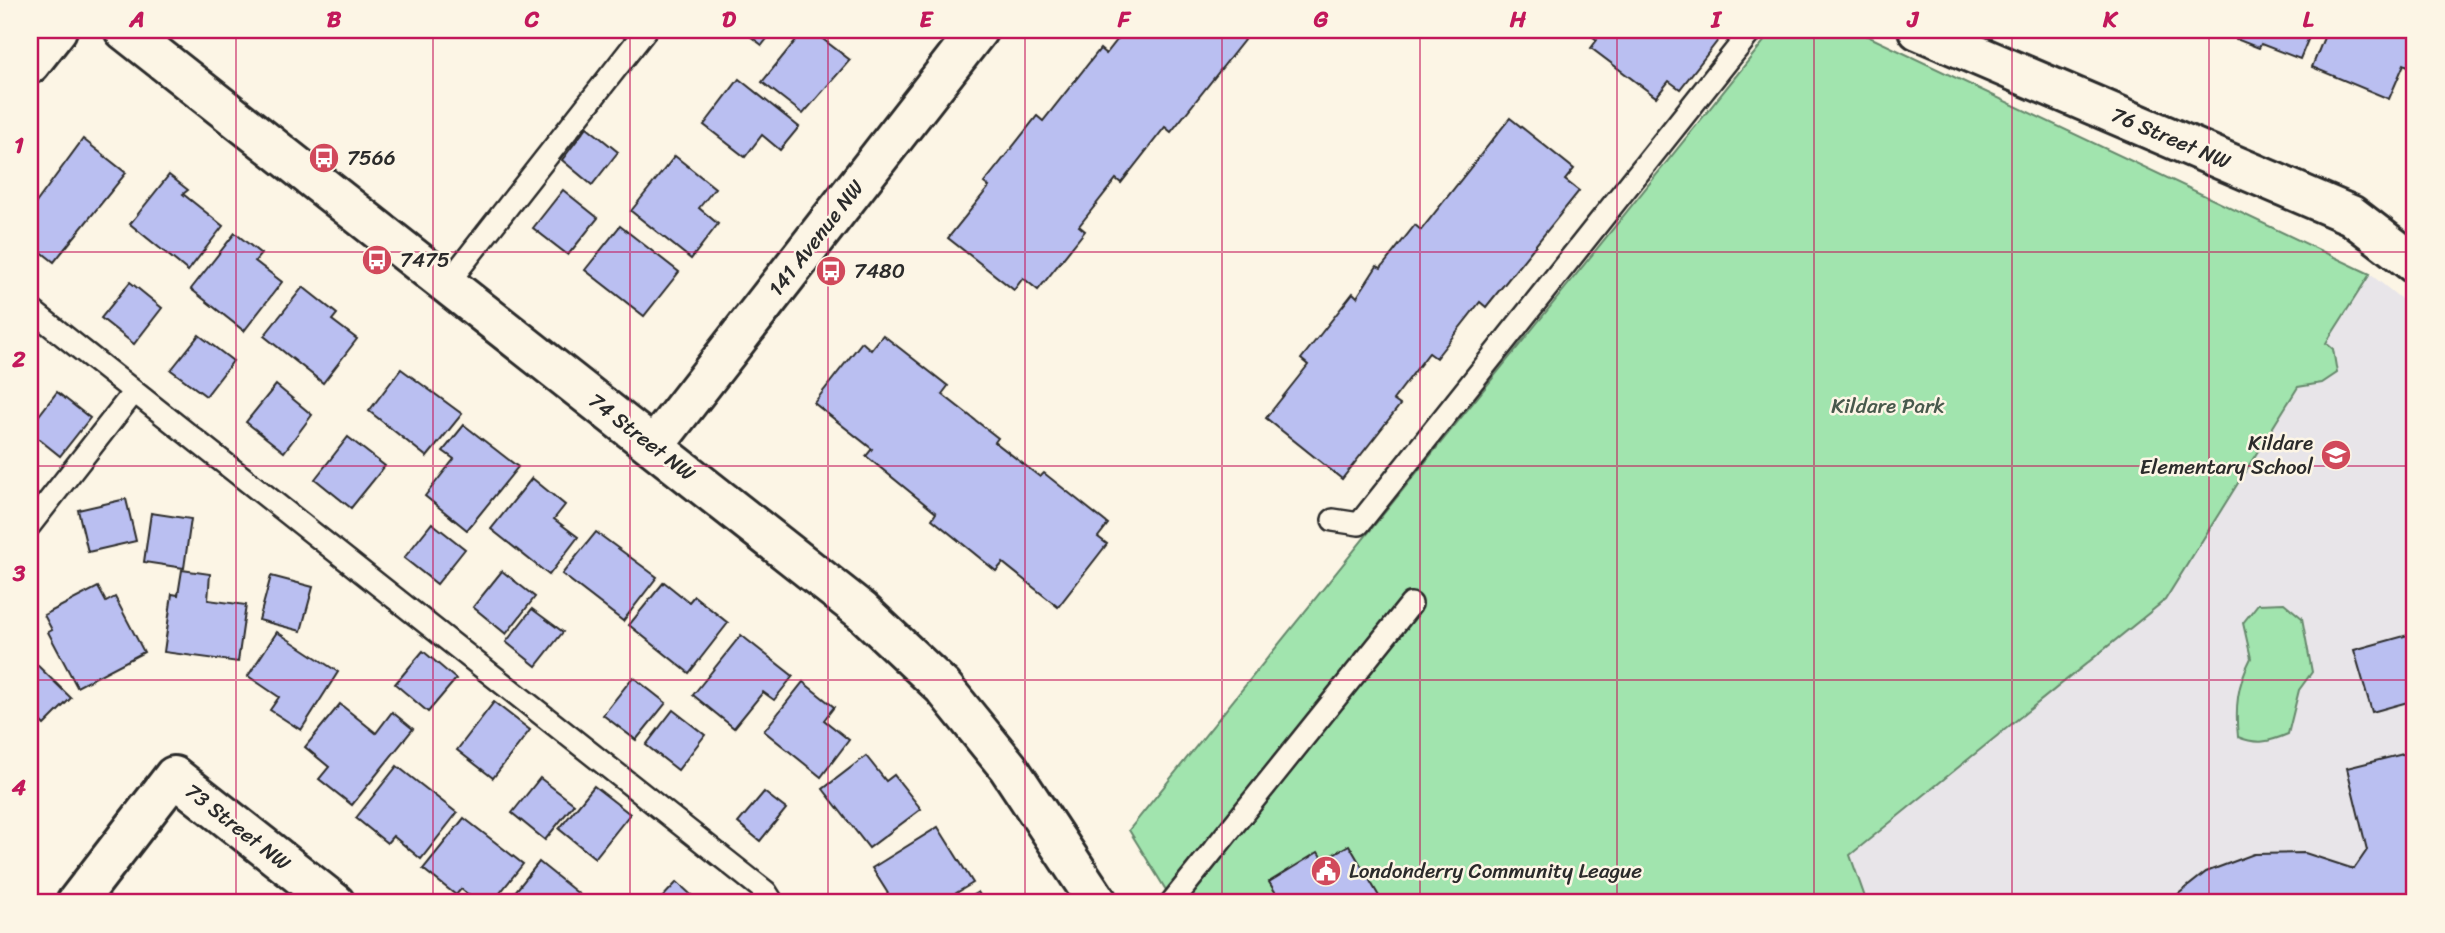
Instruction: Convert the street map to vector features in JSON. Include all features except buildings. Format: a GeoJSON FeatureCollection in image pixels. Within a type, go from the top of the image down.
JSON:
{"type":"FeatureCollection","features":[{"type":"Feature","properties":{"kind":"street"},"geometry":{"type":"LineString","coordinates":[[30,64],[57,30]]}},
{"type":"Feature","properties":{"kind":"street","name":"74 Street NW"},"geometry":{"type":"LineString","coordinates":[[124,30],[862,611],[943,687],[1008,767],[1098,903]]}},
{"type":"Feature","properties":{"kind":"street","name":"141 Avenue NW"},"geometry":{"type":"LineString","coordinates":[[654,446],[978,30]]}},
{"type":"Feature","properties":{"kind":"street","name":"76 Street NW"},"geometry":{"type":"LineString","coordinates":[[1918,30],[2351,215],[2415,264]]}},
{"type":"Feature","properties":{"kind":"street","name":"73 Street NW"},"geometry":{"type":"LineString","coordinates":[[76,903],[174,776],[335,903]]}},
{"type":"Feature","properties":{"kind":"lane"},"geometry":{"type":"LineString","coordinates":[[447,284],[646,30]]}},
{"type":"Feature","properties":{"kind":"lane"},"geometry":{"type":"LineString","coordinates":[[1333,520],[1359,524],[1752,30]]}},
{"type":"Feature","properties":{"kind":"lane"},"geometry":{"type":"LineString","coordinates":[[30,309],[766,892],[773,903]]}},
{"type":"Feature","properties":{"kind":"lane"},"geometry":{"type":"LineString","coordinates":[[30,525],[134,392]]}},
{"type":"Feature","properties":{"kind":"lane"},"geometry":{"type":"LineString","coordinates":[[1171,903],[1411,604]]}},
{"type":"Feature","properties":{"kind":"shaded area","name":"Kildare Elementary School"},"geometry":{"type":"Polygon","coordinates":[[[2370,274],[2415,310],[2415,903],[1867,903],[1850,855],[2165,600],[2370,274]]]}},
{"type":"Feature","properties":{"kind":"green space","name":"Kildare Park"},"geometry":{"type":"Polygon","coordinates":[[[1773,30],[1855,30],[2370,274],[2326,343],[2333,349],[2337,373],[2322,383],[2298,387],[2165,600],[1850,855],[1867,903],[1174,903],[1129,830],[1773,30]]]}},
{"type":"Feature","properties":{"kind":"green space"},"geometry":{"type":"Polygon","coordinates":[[[2284,603],[2302,618],[2312,672],[2299,690],[2288,734],[2263,742],[2251,741],[2238,737],[2238,696],[2251,658],[2243,623],[2258,604],[2284,603]]]}},
{"type":"Feature","properties":{"kind":"place","name":"7566"},"geometry":{"type":"Point","coordinates":[324,158]}},
{"type":"Feature","properties":{"kind":"place","name":"7475"},"geometry":{"type":"Point","coordinates":[377,260]}},
{"type":"Feature","properties":{"kind":"place","name":"7480"},"geometry":{"type":"Point","coordinates":[831,271]}},
{"type":"Feature","properties":{"kind":"place","name":"Kildare Elementary School"},"geometry":{"type":"Point","coordinates":[2336,455]}},
{"type":"Feature","properties":{"kind":"place","name":"Londonderry Community League"},"geometry":{"type":"Point","coordinates":[1326,871]}}]}
